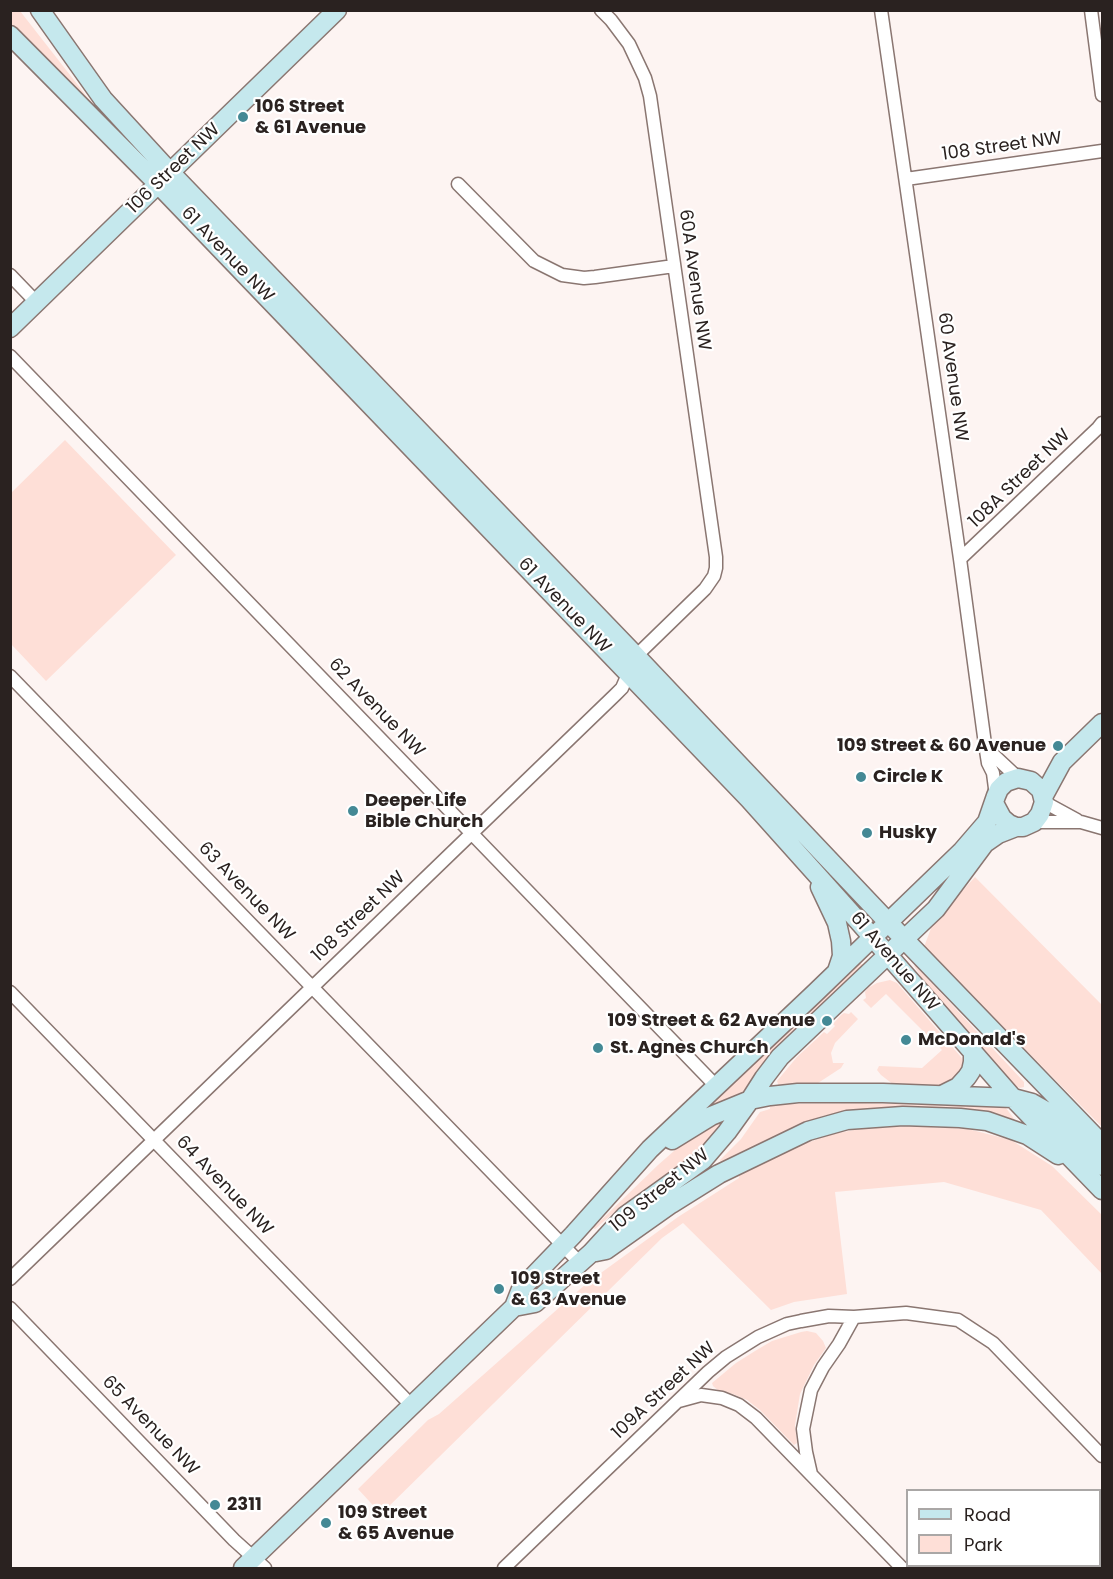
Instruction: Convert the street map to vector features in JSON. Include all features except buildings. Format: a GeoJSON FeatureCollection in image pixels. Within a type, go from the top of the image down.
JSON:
{"type":"FeatureCollection","features":[{"type":"Feature","properties":{"kind":"main road"},"geometry":{"type":"LineString","coordinates":[[31,10],[85,76]]}},
{"type":"Feature","properties":{"kind":"main road","name":"61 Avenue NW"},"geometry":{"type":"LineString","coordinates":[[40,10],[85,76],[164,178]]}},
{"type":"Feature","properties":{"kind":"main road","name":"106 Street NW"},"geometry":{"type":"LineString","coordinates":[[10,328],[337,10]]}},
{"type":"Feature","properties":{"kind":"main road","name":"61 Avenue NW"},"geometry":{"type":"LineString","coordinates":[[10,34],[38,64],[164,178],[632,665],[889,923],[1102,1144]]}},
{"type":"Feature","properties":{"kind":"main road"},"geometry":{"type":"LineString","coordinates":[[10,40],[38,64]]}},
{"type":"Feature","properties":{"kind":"main road","name":"61 Avenue NW"},"geometry":{"type":"LineString","coordinates":[[632,665],[1013,1098],[1096,1171],[1102,1190]]}},
{"type":"Feature","properties":{"kind":"main road"},"geometry":{"type":"LineString","coordinates":[[1062,762],[1006,782],[999,789],[995,799],[1002,818],[1009,824],[1025,825],[1040,814],[1043,799],[1062,762],[1102,723]]}},
{"type":"Feature","properties":{"kind":"main road"},"geometry":{"type":"LineString","coordinates":[[1020,778],[1037,785],[1043,799]]}},
{"type":"Feature","properties":{"kind":"main road","name":"109 Street NW"},"geometry":{"type":"LineString","coordinates":[[254,1565],[514,1307],[521,1289],[564,1245],[650,1149],[889,923],[978,834],[987,822],[995,799]]}},
{"type":"Feature","properties":{"kind":"main road","name":"109 Street NW"},"geometry":{"type":"LineString","coordinates":[[514,1307],[535,1303],[585,1258],[625,1216],[703,1160],[727,1132],[780,1057],[936,909],[986,843],[998,834],[1025,825]]}},
{"type":"Feature","properties":{"kind":"main road"},"geometry":{"type":"LineString","coordinates":[[788,841],[816,880],[837,923],[843,950],[836,973]]}},
{"type":"Feature","properties":{"kind":"main road"},"geometry":{"type":"LineString","coordinates":[[941,1095],[958,1087],[967,1077],[971,1071],[973,1051]]}},
{"type":"Feature","properties":{"kind":"main road"},"geometry":{"type":"LineString","coordinates":[[636,1165],[702,1121],[750,1100],[770,1096],[798,1093],[883,1093],[1013,1098]]}},
{"type":"Feature","properties":{"kind":"main road"},"geometry":{"type":"LineString","coordinates":[[585,1258],[606,1250],[671,1204],[719,1174],[808,1131],[847,1120],[903,1116],[987,1121],[1027,1135],[1096,1171]]}},
{"type":"Feature","properties":{"kind":"street","name":"60A Avenue NW"},"geometry":{"type":"LineString","coordinates":[[602,10],[628,44],[645,78],[650,96],[716,568]]}},
{"type":"Feature","properties":{"kind":"street","name":"60 Avenue NW"},"geometry":{"type":"LineString","coordinates":[[881,10],[995,799]]}},
{"type":"Feature","properties":{"kind":"street"},"geometry":{"type":"LineString","coordinates":[[1091,10],[1102,95]]}},
{"type":"Feature","properties":{"kind":"street","name":"108 Street NW"},"geometry":{"type":"LineString","coordinates":[[906,179],[1102,151]]}},
{"type":"Feature","properties":{"kind":"street"},"geometry":{"type":"LineString","coordinates":[[458,184],[534,261],[562,275],[584,278],[674,266]]}},
{"type":"Feature","properties":{"kind":"street"},"geometry":{"type":"LineString","coordinates":[[10,275],[37,303]]}},
{"type":"Feature","properties":{"kind":"street","name":"62 Avenue NW"},"geometry":{"type":"LineString","coordinates":[[10,356],[716,1086]]}},
{"type":"Feature","properties":{"kind":"street","name":"108A Street NW"},"geometry":{"type":"LineString","coordinates":[[960,560],[1102,423]]}},
{"type":"Feature","properties":{"kind":"street","name":"108 Street NW"},"geometry":{"type":"LineString","coordinates":[[10,1280],[622,688],[632,665],[707,586],[716,568]]}},
{"type":"Feature","properties":{"kind":"street","name":"63 Avenue NW"},"geometry":{"type":"LineString","coordinates":[[10,676],[564,1245],[585,1258]]}},
{"type":"Feature","properties":{"kind":"street"},"geometry":{"type":"LineString","coordinates":[[987,749],[1020,778]]}},
{"type":"Feature","properties":{"kind":"street"},"geometry":{"type":"LineString","coordinates":[[1043,799],[1081,822],[1102,828]]}},
{"type":"Feature","properties":{"kind":"street"},"geometry":{"type":"LineString","coordinates":[[1025,825],[1081,822]]}},
{"type":"Feature","properties":{"kind":"street","name":"64 Avenue NW"},"geometry":{"type":"LineString","coordinates":[[10,992],[412,1406]]}},
{"type":"Feature","properties":{"kind":"street","name":"65 Avenue NW"},"geometry":{"type":"LineString","coordinates":[[10,1308],[234,1540],[254,1565]]}},
{"type":"Feature","properties":{"kind":"street","name":"109A Street NW"},"geometry":{"type":"LineString","coordinates":[[504,1569],[726,1356],[758,1336],[801,1321],[829,1316],[854,1317],[906,1313],[958,1320],[993,1343],[1102,1456]]}},
{"type":"Feature","properties":{"kind":"street"},"geometry":{"type":"LineString","coordinates":[[811,1475],[803,1429],[812,1390],[823,1366],[854,1317]]}},
{"type":"Feature","properties":{"kind":"street"},"geometry":{"type":"LineString","coordinates":[[678,1401],[701,1395],[722,1398],[739,1405],[756,1418],[902,1569]]}},
{"type":"Feature","properties":{"kind":"green space"},"geometry":{"type":"Polygon","coordinates":[[[11,11],[20,11],[88,98],[140,153],[138,156],[11,24],[11,11]]]}},
{"type":"Feature","properties":{"kind":"green space"},"geometry":{"type":"Polygon","coordinates":[[[65,440],[176,555],[46,681],[11,644],[11,493],[65,440]]]}},
{"type":"Feature","properties":{"kind":"green space"},"geometry":{"type":"Polygon","coordinates":[[[975,877],[1102,1005],[1102,1127],[924,947],[933,923],[975,877]]]}},
{"type":"Feature","properties":{"kind":"green space"},"geometry":{"type":"Polygon","coordinates":[[[860,963],[863,965],[774,1052],[739,1097],[691,1117],[851,968],[860,963]]]}},
{"type":"Feature","properties":{"kind":"green space"},"geometry":{"type":"Polygon","coordinates":[[[915,965],[1024,1082],[1024,1087],[1013,1085],[925,983],[915,965]]]}},
{"type":"Feature","properties":{"kind":"green space"},"geometry":{"type":"Polygon","coordinates":[[[890,980],[897,983],[965,1064],[965,1072],[946,1087],[894,1085],[877,1070],[879,1066],[922,1068],[942,1050],[886,994],[871,1008],[863,1000],[866,998],[865,992],[868,988],[890,980]]]}},
{"type":"Feature","properties":{"kind":"green space"},"geometry":{"type":"Polygon","coordinates":[[[851,1012],[858,1019],[835,1043],[831,1053],[833,1063],[844,1063],[841,1068],[818,1083],[779,1087],[777,1081],[797,1057],[824,1032],[827,1034],[841,1015],[851,1012]]]}},
{"type":"Feature","properties":{"kind":"green space"},"geometry":{"type":"Polygon","coordinates":[[[859,1103],[999,1107],[1006,1108],[1015,1120],[1013,1123],[955,1110],[880,1108],[837,1113],[823,1116],[766,1140],[722,1164],[720,1160],[741,1139],[760,1112],[770,1109],[770,1105],[859,1103]]]}},
{"type":"Feature","properties":{"kind":"green space"},"geometry":{"type":"Polygon","coordinates":[[[721,1122],[723,1124],[713,1135],[680,1166],[616,1211],[595,1229],[593,1228],[682,1144],[721,1122]]]}},
{"type":"Feature","properties":{"kind":"green space"},"geometry":{"type":"Polygon","coordinates":[[[911,1126],[968,1129],[1011,1140],[1052,1166],[1102,1215],[1102,1274],[1041,1210],[944,1182],[835,1192],[847,1294],[794,1302],[771,1310],[683,1223],[662,1238],[381,1514],[358,1489],[428,1420],[439,1414],[587,1283],[678,1217],[739,1178],[739,1175],[786,1150],[833,1134],[859,1129],[911,1126]]]}},
{"type":"Feature","properties":{"kind":"green space"},"geometry":{"type":"Polygon","coordinates":[[[807,1331],[816,1333],[826,1348],[814,1365],[800,1394],[795,1425],[797,1443],[794,1445],[747,1400],[719,1391],[712,1383],[736,1363],[772,1341],[807,1331]]]}},
{"type":"Feature","properties":{"kind":"place","name":"106 Street & 61 Avenue"},"geometry":{"type":"Point","coordinates":[243,117]}},
{"type":"Feature","properties":{"kind":"place","name":"109 Street & 60 Avenue"},"geometry":{"type":"Point","coordinates":[1058,746]}},
{"type":"Feature","properties":{"kind":"place","name":"Circle K"},"geometry":{"type":"Point","coordinates":[861,777]}},
{"type":"Feature","properties":{"kind":"place","name":"Deeper Life Bible Church"},"geometry":{"type":"Point","coordinates":[353,811]}},
{"type":"Feature","properties":{"kind":"place","name":"Husky"},"geometry":{"type":"Point","coordinates":[867,833]}},
{"type":"Feature","properties":{"kind":"place","name":"109 Street & 62 Avenue"},"geometry":{"type":"Point","coordinates":[827,1021]}},
{"type":"Feature","properties":{"kind":"place","name":"McDonald's"},"geometry":{"type":"Point","coordinates":[906,1040]}},
{"type":"Feature","properties":{"kind":"place","name":"St. Agnes Church"},"geometry":{"type":"Point","coordinates":[598,1048]}},
{"type":"Feature","properties":{"kind":"place","name":"109 Street & 63 Avenue"},"geometry":{"type":"Point","coordinates":[499,1289]}},
{"type":"Feature","properties":{"kind":"place","name":"2311"},"geometry":{"type":"Point","coordinates":[215,1505]}},
{"type":"Feature","properties":{"kind":"place","name":"109 Street & 65 Avenue"},"geometry":{"type":"Point","coordinates":[326,1523]}}]}
